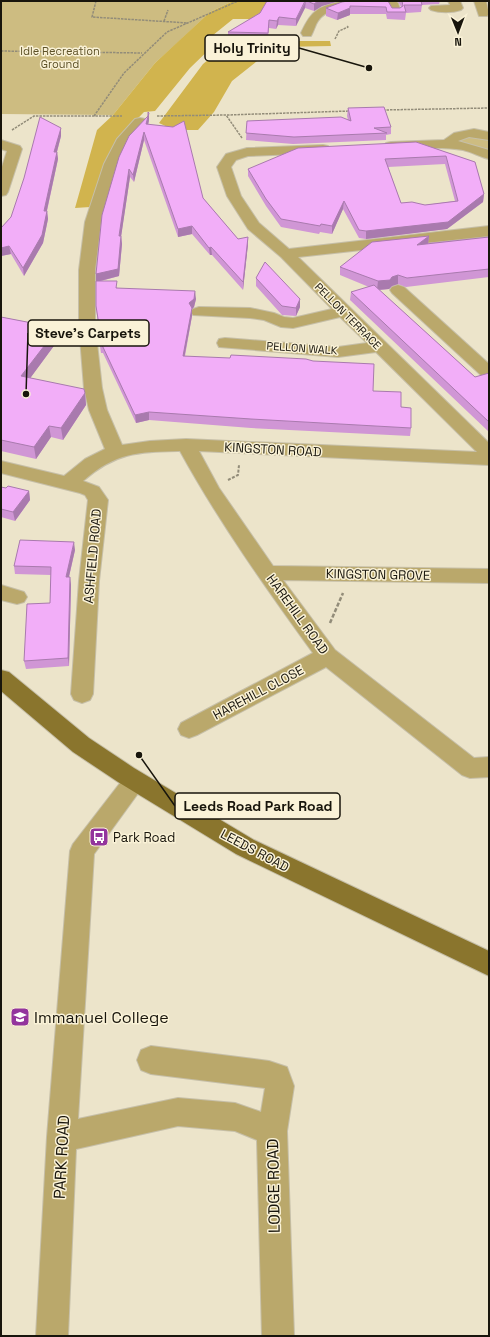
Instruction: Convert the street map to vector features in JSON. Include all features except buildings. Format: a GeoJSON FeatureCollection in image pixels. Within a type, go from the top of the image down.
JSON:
{"type":"FeatureCollection","features":[{"type":"Feature","properties":{"kind":"main road","name":"LEEDS ROAD"},"geometry":{"type":"LineString","coordinates":[[1,678],[81,745],[136,781],[245,848],[489,964]]}},
{"type":"Feature","properties":{"kind":"street"},"geometry":{"type":"LineString","coordinates":[[307,33],[312,21],[322,12],[339,6],[366,1]]}},
{"type":"Feature","properties":{"kind":"street"},"geometry":{"type":"LineString","coordinates":[[386,1],[394,5],[395,12]]}},
{"type":"Feature","properties":{"kind":"street"},"geometry":{"type":"LineString","coordinates":[[435,8],[457,8],[454,1]]}},
{"type":"Feature","properties":{"kind":"street"},"geometry":{"type":"LineString","coordinates":[[480,1],[483,14]]}},
{"type":"Feature","properties":{"kind":"street"},"geometry":{"type":"LineString","coordinates":[[116,453],[98,410],[93,388],[87,325],[87,270],[93,222],[111,164],[122,142],[140,122]]}},
{"type":"Feature","properties":{"kind":"street"},"geometry":{"type":"LineString","coordinates":[[448,143],[453,138],[467,134],[489,136]]}},
{"type":"Feature","properties":{"kind":"street"},"geometry":{"type":"LineString","coordinates":[[377,146],[448,143],[475,149],[489,155]]}},
{"type":"Feature","properties":{"kind":"street"},"geometry":{"type":"LineString","coordinates":[[1,144],[15,149],[1,192]]}},
{"type":"Feature","properties":{"kind":"street","name":"PELLON TERRACE"},"geometry":{"type":"LineString","coordinates":[[338,148],[247,152],[231,157],[224,167],[234,196],[253,226],[286,254],[489,454]]}},
{"type":"Feature","properties":{"kind":"street"},"geometry":{"type":"LineString","coordinates":[[286,254],[489,231]]}},
{"type":"Feature","properties":{"kind":"street"},"geometry":{"type":"LineString","coordinates":[[398,290],[489,373]]}},
{"type":"Feature","properties":{"kind":"street"},"geometry":{"type":"LineString","coordinates":[[199,312],[260,314],[281,322],[294,323],[343,311]]}},
{"type":"Feature","properties":{"kind":"street","name":"PELLON WALK"},"geometry":{"type":"LineString","coordinates":[[225,343],[338,352],[379,347]]}},
{"type":"Feature","properties":{"kind":"street","name":"KINGSTON ROAD"},"geometry":{"type":"LineString","coordinates":[[68,483],[93,463],[116,453],[157,446],[186,445],[240,447],[489,459]]}},
{"type":"Feature","properties":{"kind":"street","name":"HAREHILL ROAD"},"geometry":{"type":"LineString","coordinates":[[186,445],[211,490],[267,573],[323,651],[470,768],[489,767]]}},
{"type":"Feature","properties":{"kind":"street","name":"ASHFIELD ROAD"},"geometry":{"type":"LineString","coordinates":[[1,467],[68,483],[92,491],[98,500],[89,581],[82,694]]}},
{"type":"Feature","properties":{"kind":"street","name":"KINGSTON GROVE"},"geometry":{"type":"LineString","coordinates":[[267,573],[489,576]]}},
{"type":"Feature","properties":{"kind":"street","name":"HAREHILL CLOSE"},"geometry":{"type":"LineString","coordinates":[[189,729],[323,651]]}},
{"type":"Feature","properties":{"kind":"street","name":"PARK ROAD"},"geometry":{"type":"LineString","coordinates":[[52,1336],[62,1137],[82,851],[136,781]]}},
{"type":"Feature","properties":{"kind":"street"},"geometry":{"type":"LineString","coordinates":[[151,1060],[277,1077],[280,1086],[272,1131]]}},
{"type":"Feature","properties":{"kind":"street","name":"LODGE ROAD"},"geometry":{"type":"LineString","coordinates":[[62,1137],[178,1112],[235,1118],[272,1131],[278,1336]]}},
{"type":"Feature","properties":{"kind":"path"},"geometry":{"type":"LineString","coordinates":[[90,20],[96,1]]}},
{"type":"Feature","properties":{"kind":"path"},"geometry":{"type":"LineString","coordinates":[[94,116],[124,73],[143,53],[167,32],[238,1]]}},
{"type":"Feature","properties":{"kind":"path"},"geometry":{"type":"LineString","coordinates":[[164,21],[168,10]]}},
{"type":"Feature","properties":{"kind":"path"},"geometry":{"type":"LineString","coordinates":[[92,17],[188,23]]}},
{"type":"Feature","properties":{"kind":"path"},"geometry":{"type":"LineString","coordinates":[[336,39],[339,31],[348,27],[347,26]]}},
{"type":"Feature","properties":{"kind":"path"},"geometry":{"type":"LineString","coordinates":[[1,51],[143,53]]}},
{"type":"Feature","properties":{"kind":"path"},"geometry":{"type":"LineString","coordinates":[[380,110],[489,108]]}},
{"type":"Feature","properties":{"kind":"path"},"geometry":{"type":"LineString","coordinates":[[226,115],[350,111]]}},
{"type":"Feature","properties":{"kind":"path"},"geometry":{"type":"LineString","coordinates":[[211,490],[238,475],[240,447]]}},
{"type":"Feature","properties":{"kind":"path"},"geometry":{"type":"LineString","coordinates":[[323,651],[352,574]]}},
{"type":"Feature","properties":{"kind":"green space","name":"Idle Recreation Ground"},"geometry":{"type":"Polygon","coordinates":[[[1,1],[233,1],[210,12],[155,63],[113,115],[1,114],[1,1]]]}},
{"type":"Feature","properties":{"kind":"green space"},"geometry":{"type":"Polygon","coordinates":[[[470,136],[489,138],[489,151],[459,142],[458,140],[470,136]]]}},
{"type":"Feature","properties":{"kind":"shaded area"},"geometry":{"type":"Polygon","coordinates":[[[233,1],[285,1],[257,19],[233,19],[207,40],[219,40],[190,68],[155,111],[144,112],[117,140],[90,207],[75,208],[97,130],[113,115],[155,63],[210,12],[233,1]]]}},
{"type":"Feature","properties":{"kind":"shaded area"},"geometry":{"type":"Polygon","coordinates":[[[231,41],[330,41],[331,46],[280,47],[266,54],[232,81],[214,112],[198,130],[174,130],[159,123],[203,64],[231,41]]]}},
{"type":"Feature","properties":{"kind":"place","name":"Holy Trinity"},"geometry":{"type":"Point","coordinates":[369,68]}},
{"type":"Feature","properties":{"kind":"place","name":"Steve's Carpets"},"geometry":{"type":"Point","coordinates":[26,394]}},
{"type":"Feature","properties":{"kind":"place","name":"Leeds Road Park Road"},"geometry":{"type":"Point","coordinates":[139,755]}},
{"type":"Feature","properties":{"kind":"place","name":"Park Road"},"geometry":{"type":"Point","coordinates":[99,837]}},
{"type":"Feature","properties":{"kind":"place","name":"Immanuel College"},"geometry":{"type":"Point","coordinates":[20,1017]}}]}
